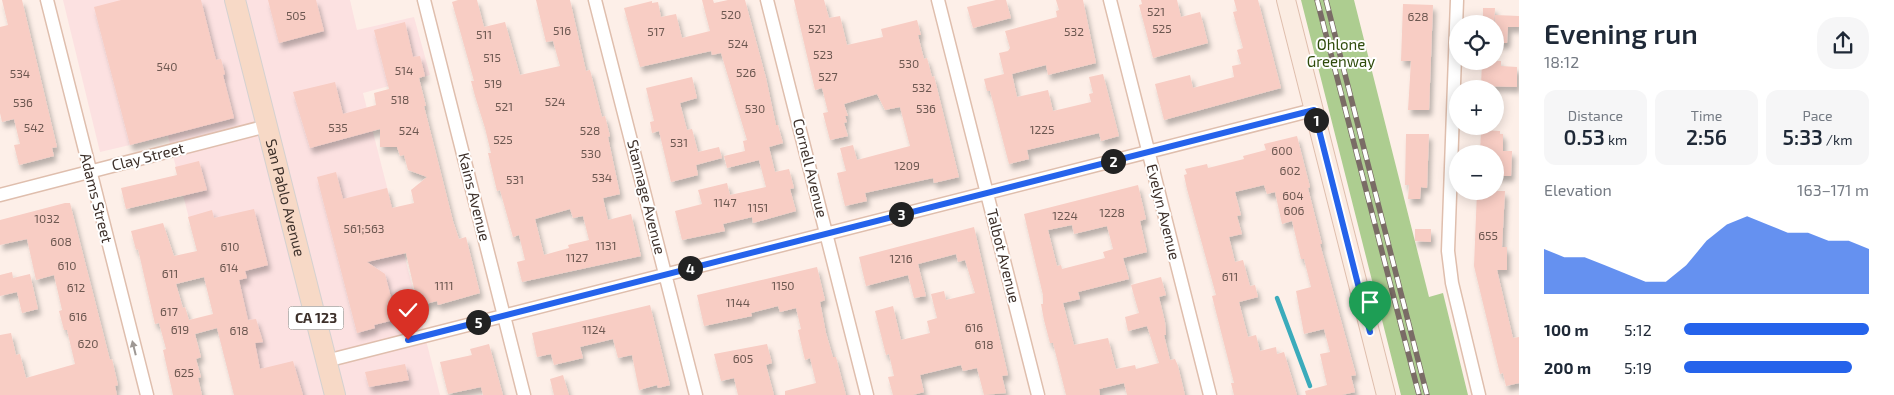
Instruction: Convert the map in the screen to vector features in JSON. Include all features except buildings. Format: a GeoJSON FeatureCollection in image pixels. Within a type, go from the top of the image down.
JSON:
{"type":"FeatureCollection","features":[{"type":"Feature","properties":{"kind":"main road","name":"San Pablo Avenue"},"geometry":{"type":"LineString","coordinates":[[235,0],[335,395]]}},
{"type":"Feature","properties":{"kind":"street","name":"Adams Street"},"geometry":{"type":"LineString","coordinates":[[47,0],[146,395]]}},
{"type":"Feature","properties":{"kind":"street","name":"Kains Avenue"},"geometry":{"type":"LineString","coordinates":[[424,0],[524,395]]}},
{"type":"Feature","properties":{"kind":"street","name":"Stannage Avenue"},"geometry":{"type":"LineString","coordinates":[[595,0],[696,395]]}},
{"type":"Feature","properties":{"kind":"street","name":"Cornell Avenue"},"geometry":{"type":"LineString","coordinates":[[767,0],[867,395]]}},
{"type":"Feature","properties":{"kind":"street","name":"Talbot Avenue"},"geometry":{"type":"LineString","coordinates":[[938,0],[1038,395]]}},
{"type":"Feature","properties":{"kind":"street","name":"Evelyn Avenue"},"geometry":{"type":"LineString","coordinates":[[1110,0],[1210,395]]}},
{"type":"Feature","properties":{"kind":"street"},"geometry":{"type":"LineString","coordinates":[[1286,0],[1386,395]]}},
{"type":"Feature","properties":{"kind":"street"},"geometry":{"type":"LineString","coordinates":[[1457,0],[1448,250],[1452,284],[1480,395]]}},
{"type":"Feature","properties":{"kind":"street"},"geometry":{"type":"LineString","coordinates":[[326,361],[1314,110]]}},
{"type":"Feature","properties":{"kind":"street","name":"Clay Street"},"geometry":{"type":"LineString","coordinates":[[0,195],[267,126]]}},
{"type":"Feature","properties":{"kind":"shaded area"},"geometry":{"type":"Polygon","coordinates":[[[63,0],[350,0],[357,30],[414,17],[430,75],[363,93],[440,395],[234,395],[168,136],[100,152],[63,0]]]}},
{"type":"Feature","properties":{"kind":"green space","name":"Ohlone Greenway"},"geometry":{"type":"Polygon","coordinates":[[[1301,0],[1354,0],[1429,297],[1443,293],[1468,395],[1401,395],[1301,0]]]}},
{"type":"Feature","properties":{"kind":"waterway"},"geometry":{"type":"LineString","coordinates":[[1277,298],[1310,386]]}},
{"type":"Feature","properties":{"kind":"railway"},"geometry":{"type":"LineString","coordinates":[[1317,0],[1419,395]]}},
{"type":"Feature","properties":{"kind":"railway"},"geometry":{"type":"LineString","coordinates":[[1326,0],[1427,395]]}},
{"type":"Feature","properties":{"kind":"route"},"geometry":{"type":"LineString","coordinates":[[408,340],[1314,110],[1370,332]]}}]}
